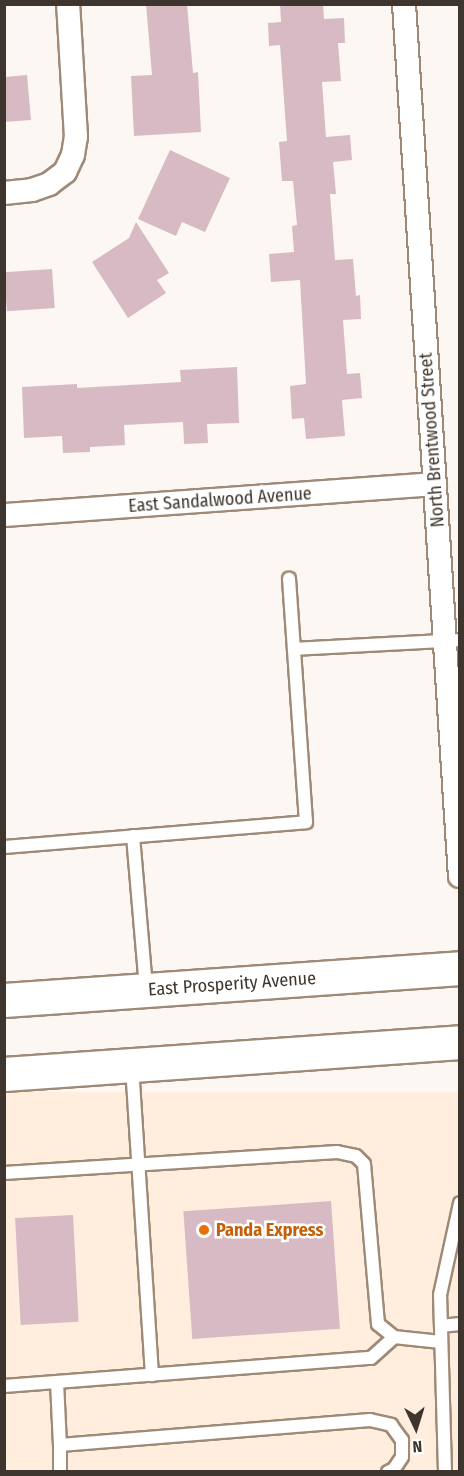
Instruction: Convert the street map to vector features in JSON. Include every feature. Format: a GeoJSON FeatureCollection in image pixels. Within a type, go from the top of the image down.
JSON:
{"type":"FeatureCollection","features":[{"type":"Feature","properties":{"kind":"main road","name":"East Prosperity Avenue"},"geometry":{"type":"LineString","coordinates":[[4,1000],[459,968]]}},
{"type":"Feature","properties":{"kind":"main road"},"geometry":{"type":"LineString","coordinates":[[4,1074],[459,1042]]}},
{"type":"Feature","properties":{"kind":"street"},"geometry":{"type":"LineString","coordinates":[[4,193],[32,190],[65,172],[74,155],[76,137],[68,4]]}},
{"type":"Feature","properties":{"kind":"street","name":"North Brentwood Street"},"geometry":{"type":"LineString","coordinates":[[404,4],[435,484],[452,641],[459,876]]}},
{"type":"Feature","properties":{"kind":"street","name":"East Sandalwood Avenue"},"geometry":{"type":"LineString","coordinates":[[4,516],[435,484]]}},
{"type":"Feature","properties":{"kind":"lane"},"geometry":{"type":"LineString","coordinates":[[4,847],[306,822],[289,579]]}},
{"type":"Feature","properties":{"kind":"lane"},"geometry":{"type":"LineString","coordinates":[[294,649],[452,641]]}},
{"type":"Feature","properties":{"kind":"lane"},"geometry":{"type":"LineString","coordinates":[[133,836],[146,990]]}},
{"type":"Feature","properties":{"kind":"lane"},"geometry":{"type":"LineString","coordinates":[[132,1065],[152,1375]]}},
{"type":"Feature","properties":{"kind":"lane"},"geometry":{"type":"LineString","coordinates":[[4,1173],[337,1152],[356,1156],[364,1164],[378,1323],[394,1337],[441,1342]]}},
{"type":"Feature","properties":{"kind":"lane"},"geometry":{"type":"LineString","coordinates":[[444,1472],[440,1295],[459,1203]]}},
{"type":"Feature","properties":{"kind":"lane"},"geometry":{"type":"LineString","coordinates":[[441,1326],[459,1324]]}},
{"type":"Feature","properties":{"kind":"lane"},"geometry":{"type":"LineString","coordinates":[[4,1386],[371,1358],[394,1337]]}},
{"type":"Feature","properties":{"kind":"lane"},"geometry":{"type":"LineString","coordinates":[[57,1382],[60,1472]]}},
{"type":"Feature","properties":{"kind":"lane"},"geometry":{"type":"LineString","coordinates":[[60,1444],[370,1420],[391,1425],[402,1440],[402,1457],[394,1469],[388,1472]]}},
{"type":"Feature","properties":{"kind":"shaded area"},"geometry":{"type":"Polygon","coordinates":[[[4,1092],[459,1092],[459,1471],[4,1471],[4,1092]]]}},
{"type":"Feature","properties":{"kind":"building"},"geometry":{"type":"Polygon","coordinates":[[[146,4],[187,4],[193,73],[198,72],[201,132],[134,136],[131,76],[152,75],[146,4]]]}},
{"type":"Feature","properties":{"kind":"building"},"geometry":{"type":"Polygon","coordinates":[[[280,4],[323,4],[324,19],[344,18],[345,43],[338,43],[341,81],[322,82],[326,137],[350,135],[352,160],[333,162],[336,194],[330,194],[335,260],[353,259],[356,296],[360,295],[361,319],[343,320],[347,374],[360,373],[362,398],[342,400],[345,436],[306,439],[304,418],[292,419],[290,386],[306,384],[300,280],[271,282],[269,254],[294,252],[292,226],[297,225],[293,181],[282,181],[279,142],[287,141],[280,45],[269,46],[268,23],[281,22],[280,4]]]}},
{"type":"Feature","properties":{"kind":"building"},"geometry":{"type":"Polygon","coordinates":[[[27,75],[31,120],[4,122],[4,77],[27,75]]]}},
{"type":"Feature","properties":{"kind":"building"},"geometry":{"type":"Polygon","coordinates":[[[170,150],[230,178],[205,232],[182,222],[176,236],[138,219],[170,150]]]}},
{"type":"Feature","properties":{"kind":"building"},"geometry":{"type":"Polygon","coordinates":[[[136,222],[169,273],[157,280],[166,293],[128,318],[92,262],[129,238],[136,222]]]}},
{"type":"Feature","properties":{"kind":"building"},"geometry":{"type":"Polygon","coordinates":[[[52,269],[55,308],[7,311],[4,272],[52,269]]]}},
{"type":"Feature","properties":{"kind":"building"},"geometry":{"type":"Polygon","coordinates":[[[237,367],[239,423],[207,424],[208,443],[184,444],[183,422],[124,425],[125,445],[90,447],[90,452],[63,453],[62,436],[24,438],[22,387],[77,384],[77,388],[181,382],[180,370],[237,367]]]}},
{"type":"Feature","properties":{"kind":"building"},"geometry":{"type":"Polygon","coordinates":[[[331,1201],[340,1329],[192,1339],[183,1211],[331,1201]]]}},
{"type":"Feature","properties":{"kind":"building"},"geometry":{"type":"Polygon","coordinates":[[[73,1215],[79,1322],[21,1325],[15,1218],[73,1215]]]}},
{"type":"Feature","properties":{"kind":"place","name":"Panda Express"},"geometry":{"type":"Point","coordinates":[204,1230]}}]}
